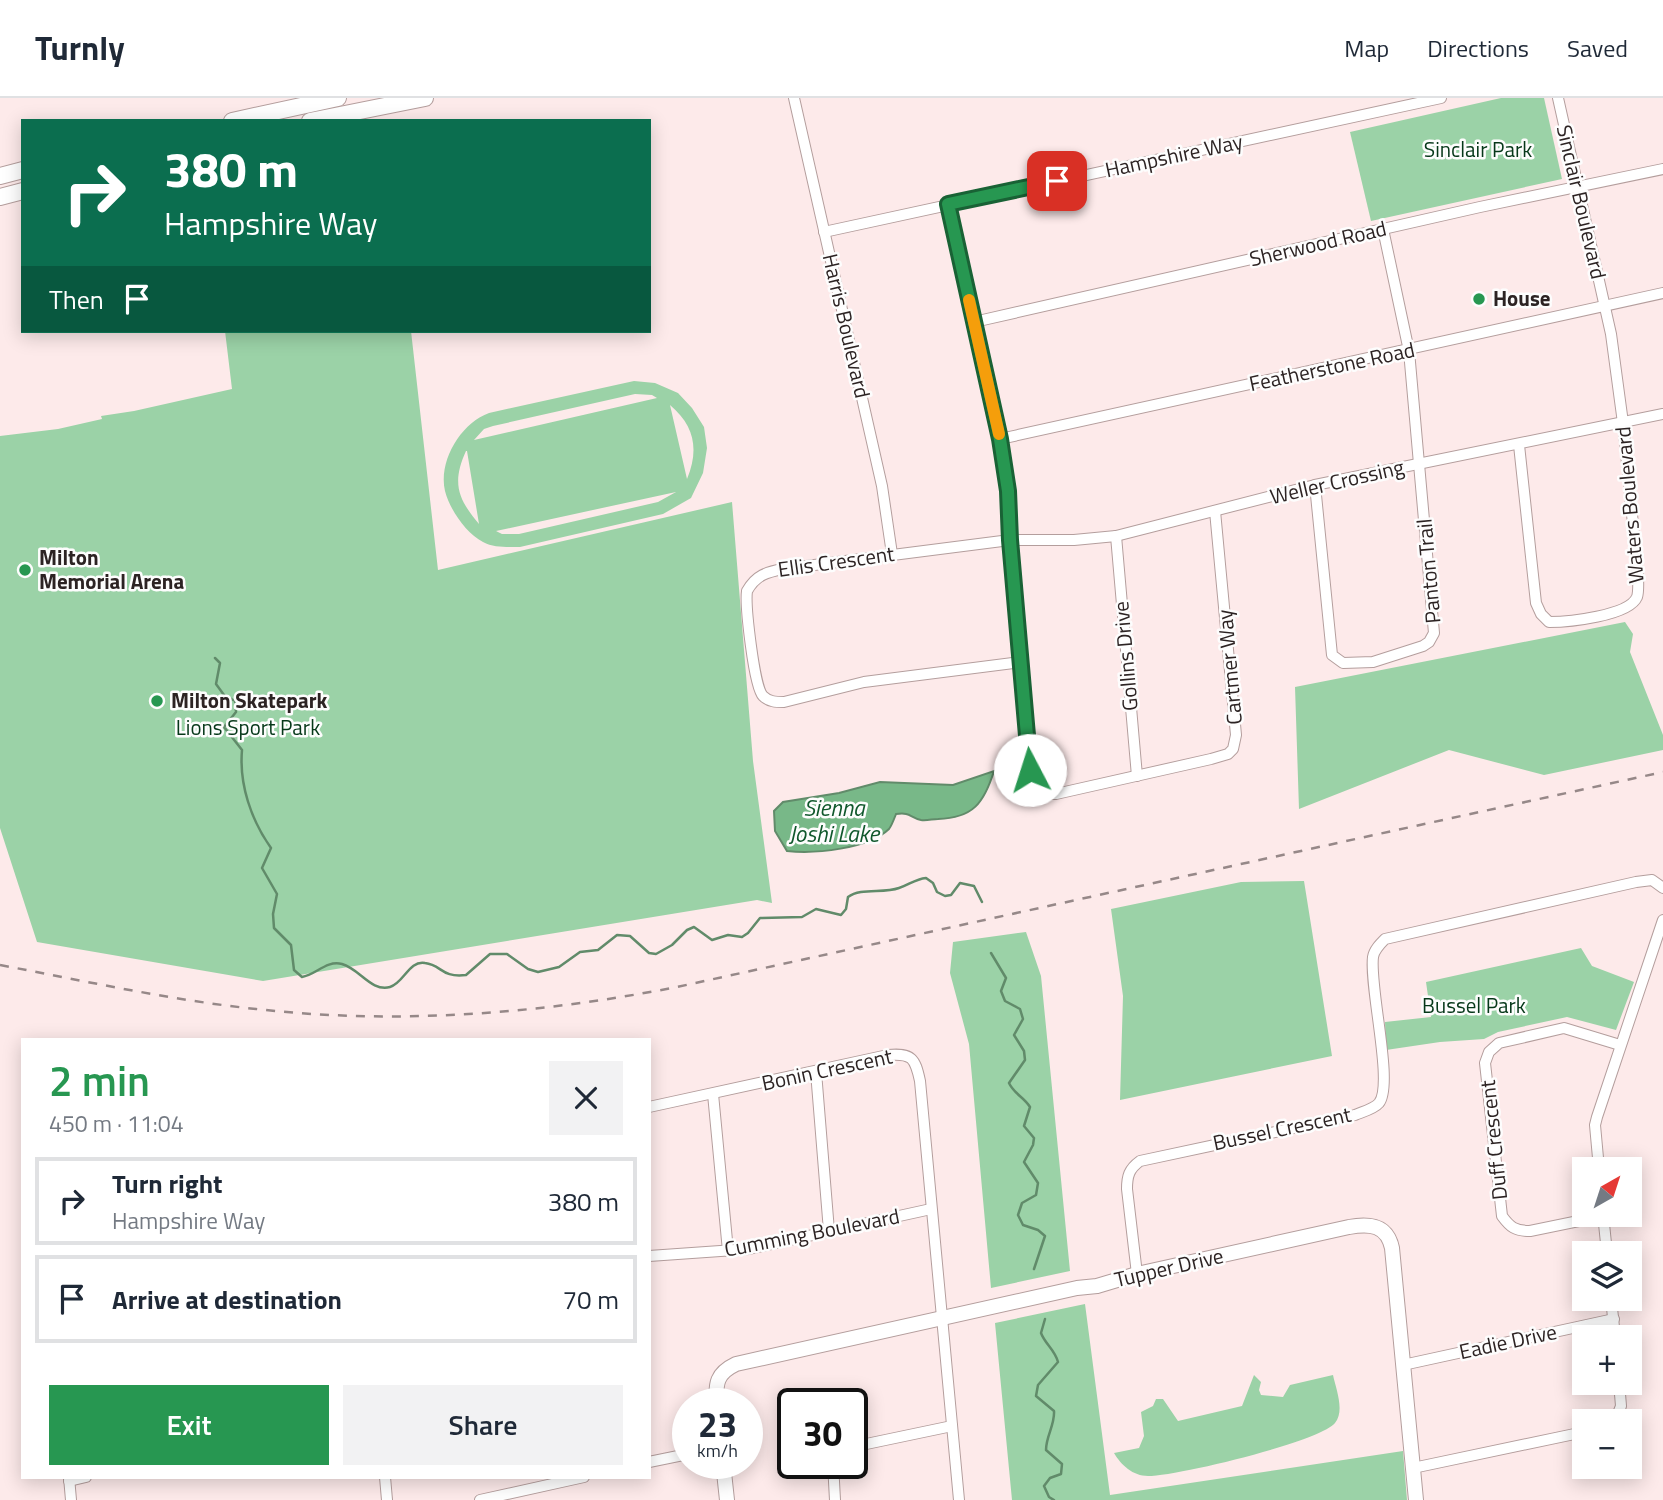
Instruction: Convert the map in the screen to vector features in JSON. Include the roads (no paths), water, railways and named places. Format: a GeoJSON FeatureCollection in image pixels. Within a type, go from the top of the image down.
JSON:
{"type":"FeatureCollection","features":[{"type":"Feature","properties":{"kind":"main road"},"geometry":{"type":"LineString","coordinates":[[244,119],[336,103],[425,98]]}},
{"type":"Feature","properties":{"kind":"main road"},"geometry":{"type":"LineString","coordinates":[[313,119],[336,103]]}},
{"type":"Feature","properties":{"kind":"main road"},"geometry":{"type":"LineString","coordinates":[[0,176],[21,171]]}},
{"type":"Feature","properties":{"kind":"main road"},"geometry":{"type":"LineString","coordinates":[[0,197],[21,192]]}},
{"type":"Feature","properties":{"kind":"street","name":"Harris Boulevard"},"geometry":{"type":"LineString","coordinates":[[794,98],[882,486],[892,554]]}},
{"type":"Feature","properties":{"kind":"street","name":"Hampshire Way"},"geometry":{"type":"LineString","coordinates":[[824,232],[1441,98]]}},
{"type":"Feature","properties":{"kind":"street","name":"Sinclair Boulevard"},"geometry":{"type":"LineString","coordinates":[[1558,98],[1605,306]]}},
{"type":"Feature","properties":{"kind":"street","name":"Sherwood Road"},"geometry":{"type":"LineString","coordinates":[[974,322],[1383,229],[1663,169]]}},
{"type":"Feature","properties":{"kind":"street"},"geometry":{"type":"LineString","coordinates":[[948,204],[1000,439],[1008,491],[1021,662]]}},
{"type":"Feature","properties":{"kind":"street","name":"Panton Trail"},"geometry":{"type":"LineString","coordinates":[[1315,485],[1330,649],[1336,660],[1343,663],[1373,662],[1429,642],[1434,633],[1409,351],[1383,229]]}},
{"type":"Feature","properties":{"kind":"street","name":"Featherstone Road"},"geometry":{"type":"LineString","coordinates":[[1000,439],[1663,293]]}},
{"type":"Feature","properties":{"kind":"street","name":"Waters Boulevard"},"geometry":{"type":"LineString","coordinates":[[1519,445],[1536,603],[1541,614],[1549,622],[1591,618],[1630,606],[1638,596],[1623,423],[1605,306]]}},
{"type":"Feature","properties":{"kind":"street","name":"Weller Crossing"},"geometry":{"type":"LineString","coordinates":[[1010,540],[1074,540],[1115,536],[1315,485],[1663,414]]}},
{"type":"Feature","properties":{"kind":"street","name":"Cartmer Way"},"geometry":{"type":"LineString","coordinates":[[1021,662],[1030,770],[1033,785],[1045,795],[1222,756],[1233,749],[1236,742],[1215,511]]}},
{"type":"Feature","properties":{"kind":"street","name":"Gollins Drive"},"geometry":{"type":"LineString","coordinates":[[1115,536],[1137,776]]}},
{"type":"Feature","properties":{"kind":"street","name":"Ellis Crescent"},"geometry":{"type":"LineString","coordinates":[[1010,540],[764,572],[752,583],[746,597],[755,677],[761,694],[773,702],[784,702],[864,682],[1021,662]]}},
{"type":"Feature","properties":{"kind":"street","name":"Bussel Crescent"},"geometry":{"type":"LineString","coordinates":[[1137,1274],[1127,1189],[1132,1166],[1140,1161],[1355,1115],[1378,1104],[1384,1091],[1384,1082],[1373,955],[1385,939],[1636,882],[1652,880],[1663,888]]}},
{"type":"Feature","properties":{"kind":"street"},"geometry":{"type":"LineString","coordinates":[[1598,1157],[1595,1125],[1663,920]]}},
{"type":"Feature","properties":{"kind":"street","name":"Duff Crescent"},"geometry":{"type":"LineString","coordinates":[[1572,1222],[1518,1231],[1509,1226],[1502,1216],[1485,1063],[1489,1052],[1499,1043],[1564,1028],[1620,1045]]}},
{"type":"Feature","properties":{"kind":"street","name":"Bonin Crescent"},"geometry":{"type":"LineString","coordinates":[[651,1107],[888,1055],[902,1054],[911,1057],[917,1066],[920,1080],[960,1500]]}},
{"type":"Feature","properties":{"kind":"street"},"geometry":{"type":"LineString","coordinates":[[816,1072],[829,1231]]}},
{"type":"Feature","properties":{"kind":"street"},"geometry":{"type":"LineString","coordinates":[[713,1094],[728,1251]]}},
{"type":"Feature","properties":{"kind":"street","name":"Cumming Boulevard"},"geometry":{"type":"LineString","coordinates":[[651,1256],[728,1251],[932,1209]]}},
{"type":"Feature","properties":{"kind":"street","name":"Tupper Drive"},"geometry":{"type":"LineString","coordinates":[[715,1388],[719,1375],[736,1363],[1077,1288],[1097,1286],[1137,1274],[1349,1227],[1372,1225],[1387,1233],[1392,1248],[1416,1500]]}},
{"type":"Feature","properties":{"kind":"street"},"geometry":{"type":"LineString","coordinates":[[1613,1311],[1614,1325]]}},
{"type":"Feature","properties":{"kind":"street","name":"Eadie Drive"},"geometry":{"type":"LineString","coordinates":[[1403,1365],[1614,1319]]}},
{"type":"Feature","properties":{"kind":"street"},"geometry":{"type":"LineString","coordinates":[[868,1444],[952,1426]]}},
{"type":"Feature","properties":{"kind":"street"},"geometry":{"type":"LineString","coordinates":[[1413,1468],[1572,1435]]}},
{"type":"Feature","properties":{"kind":"street"},"geometry":{"type":"LineString","coordinates":[[651,1462],[672,1457]]}},
{"type":"Feature","properties":{"kind":"street"},"geometry":{"type":"LineString","coordinates":[[69,1479],[71,1500]]}},
{"type":"Feature","properties":{"kind":"street"},"geometry":{"type":"LineString","coordinates":[[385,1479],[387,1500]]}},
{"type":"Feature","properties":{"kind":"street"},"geometry":{"type":"LineString","coordinates":[[480,1500],[576,1479]]}},
{"type":"Feature","properties":{"kind":"street"},"geometry":{"type":"LineString","coordinates":[[725,1479],[727,1500]]}},
{"type":"Feature","properties":{"kind":"street"},"geometry":{"type":"LineString","coordinates":[[834,1479],[835,1500]]}},
{"type":"Feature","properties":{"kind":"water","name":"Sienna Joshi Lake"},"geometry":{"type":"Polygon","coordinates":[[[994,771],[981,800],[968,812],[950,818],[925,820],[907,814],[896,814],[889,829],[880,836],[855,846],[826,851],[787,851],[775,831],[774,811],[783,802],[839,793],[880,782],[953,785],[994,771]]]}},
{"type":"Feature","properties":{"kind":"waterway"},"geometry":{"type":"LineString","coordinates":[[215,658],[220,663],[216,684],[224,695],[235,701],[236,712],[224,727],[242,750],[242,776],[248,801],[252,814],[271,848],[262,868],[277,894],[273,914],[274,928],[291,945],[294,970],[302,977],[336,963],[348,967],[383,988],[395,985],[419,963],[431,964],[451,975],[466,975],[490,954],[507,954],[528,969],[538,972],[559,967],[580,952],[598,950],[617,935],[630,936],[649,953],[656,954],[694,927],[712,940],[728,935],[742,937],[760,918],[802,917],[816,909],[841,915],[846,909],[848,897],[853,894],[893,890],[926,878],[933,883],[937,892],[945,896],[951,895],[960,883],[974,886],[982,902]]}},
{"type":"Feature","properties":{"kind":"waterway"},"geometry":{"type":"LineString","coordinates":[[991,953],[1006,978],[1001,991],[1005,1001],[1020,1009],[1023,1019],[1014,1035],[1024,1051],[1025,1060],[1009,1083],[1030,1107],[1024,1126],[1034,1138],[1024,1162],[1038,1183],[1036,1195],[1022,1203],[1018,1215],[1023,1225],[1038,1230],[1045,1236],[1034,1269]]}},
{"type":"Feature","properties":{"kind":"waterway"},"geometry":{"type":"LineString","coordinates":[[1045,1319],[1041,1333],[1058,1362],[1038,1385],[1036,1396],[1054,1411],[1046,1450],[1062,1464],[1061,1474],[1050,1478],[1044,1486],[1049,1497],[1054,1500]]}},
{"type":"Feature","properties":{"kind":"railway"},"geometry":{"type":"LineString","coordinates":[[0,965],[192,1001],[309,1014],[415,1016],[572,1004],[677,987],[1663,772]]}},
{"type":"Feature","properties":{"kind":"place","name":"House"},"geometry":{"type":"Point","coordinates":[1479,299]}},
{"type":"Feature","properties":{"kind":"place","name":"Milton Memorial Arena"},"geometry":{"type":"Point","coordinates":[25,570]}},
{"type":"Feature","properties":{"kind":"place","name":"Milton Skatepark"},"geometry":{"type":"Point","coordinates":[157,701]}},
{"type":"Feature","properties":{"kind":"park label","name":"Sinclair Park"},"geometry":{"type":"Point","coordinates":[1478,150]}},
{"type":"Feature","properties":{"kind":"park label","name":"Lions Sport Park"},"geometry":{"type":"Point","coordinates":[248,728]}},
{"type":"Feature","properties":{"kind":"park label","name":"Bussel Park"},"geometry":{"type":"Point","coordinates":[1474,1006]}}]}
